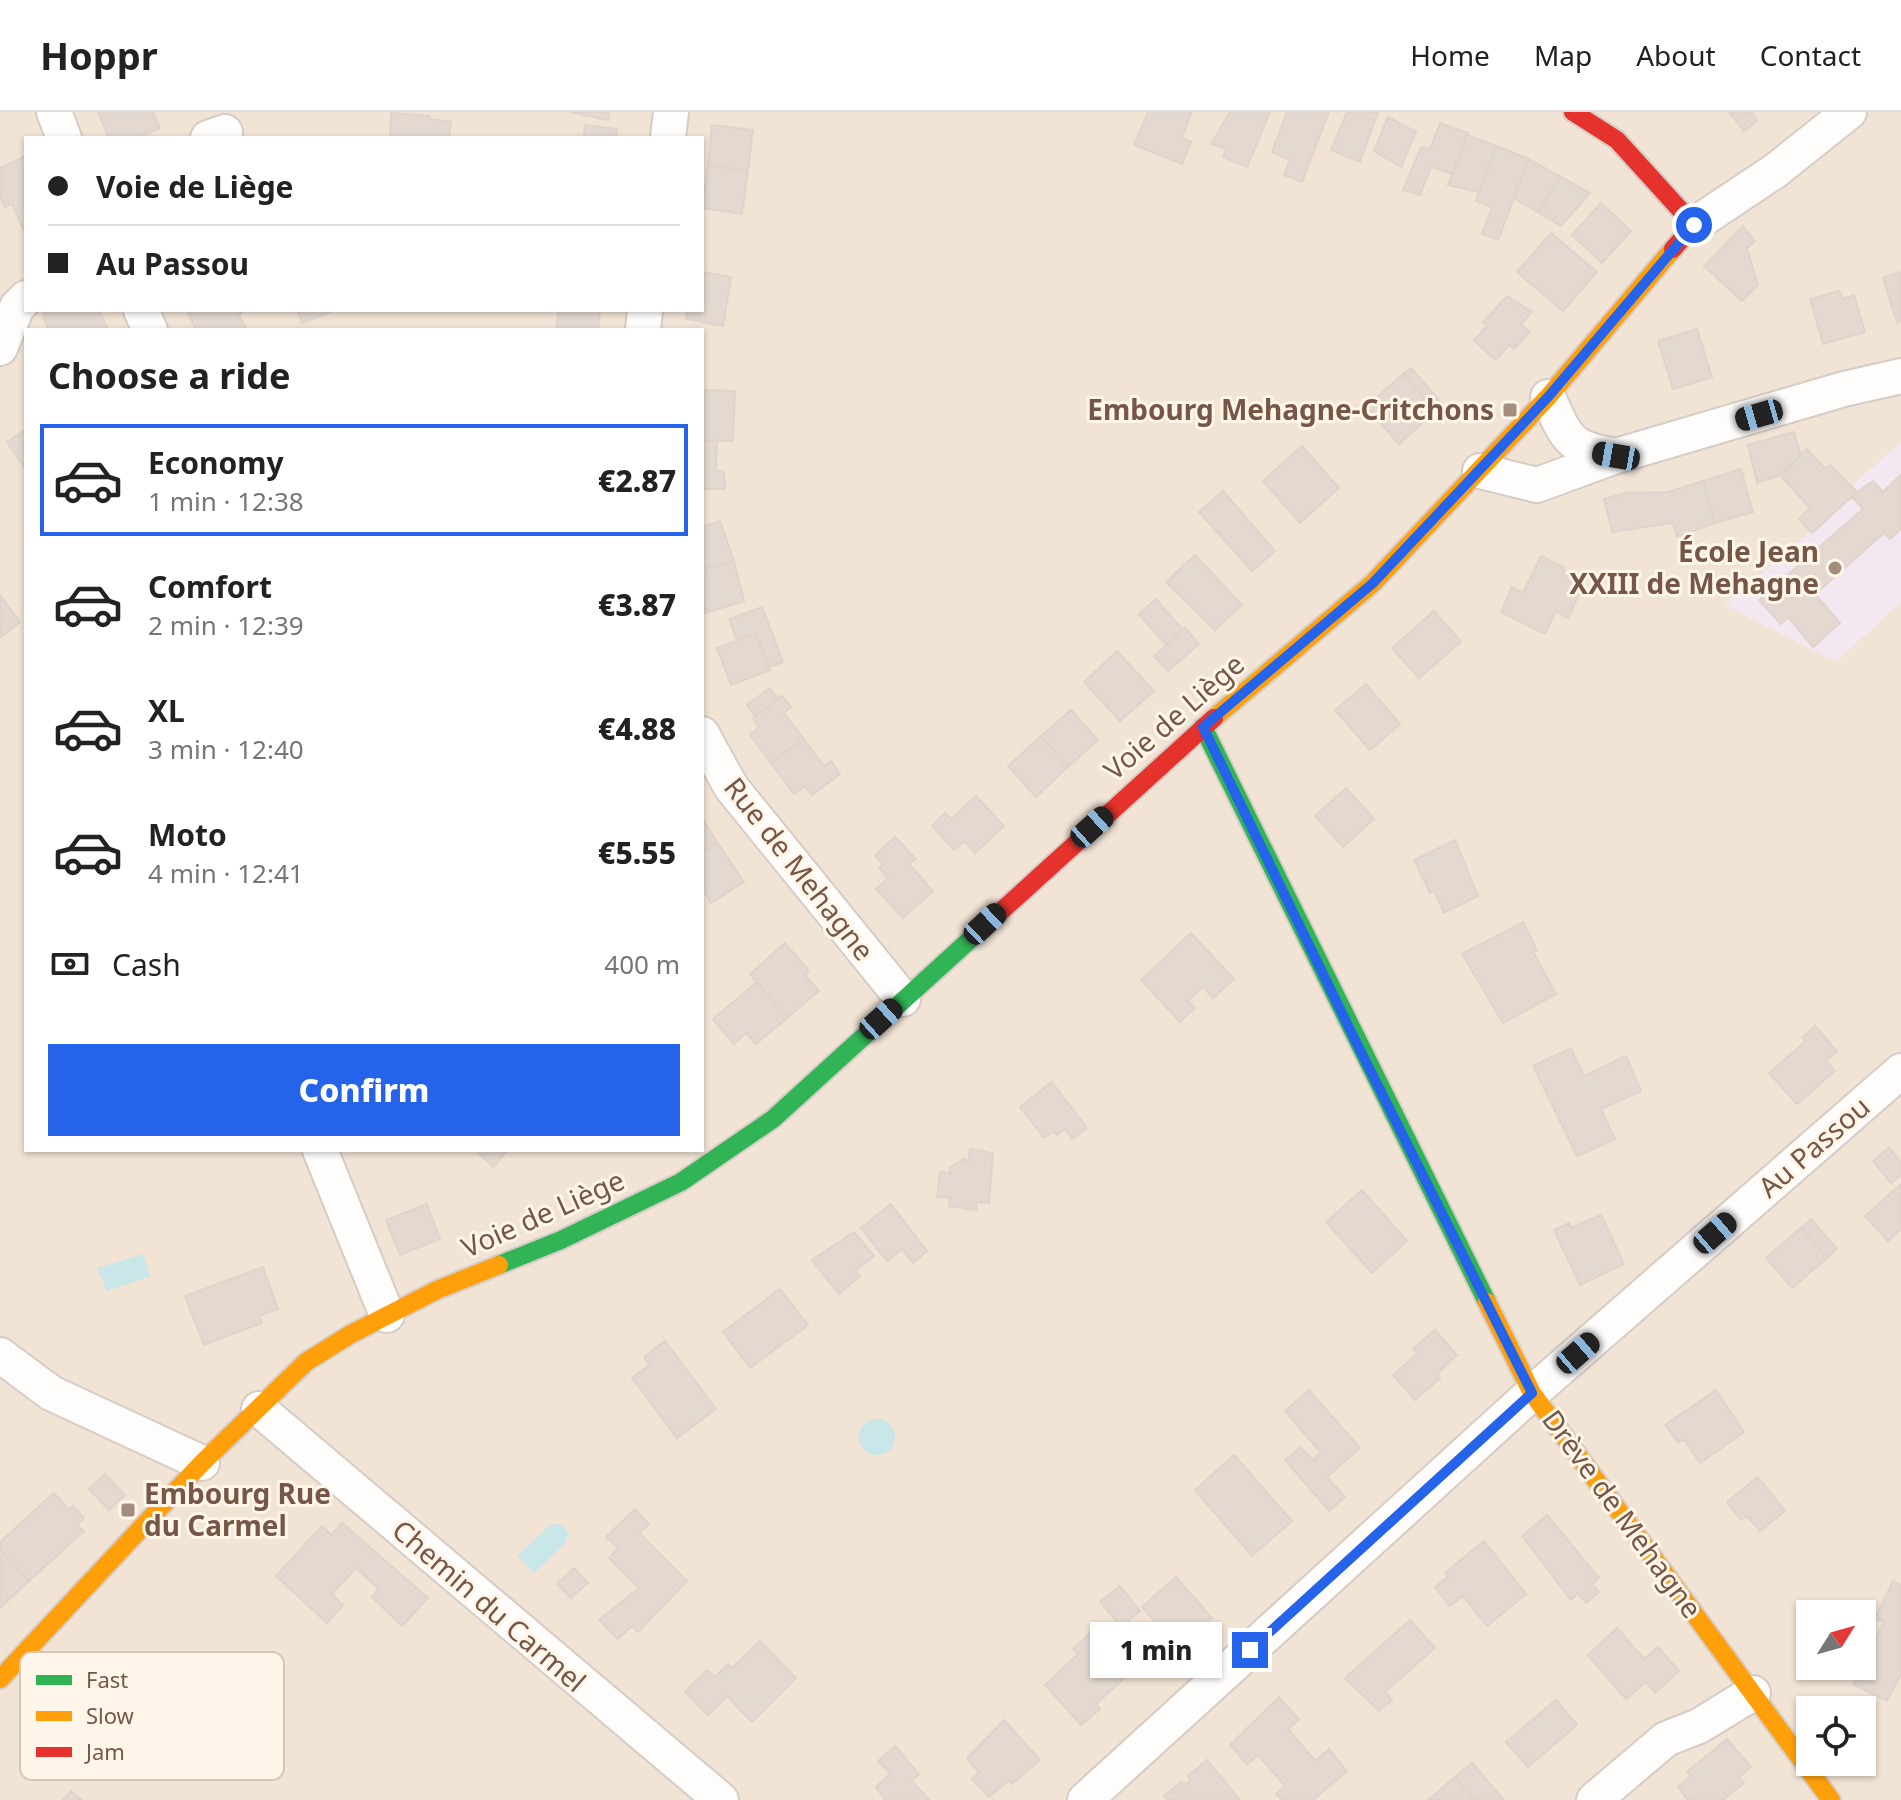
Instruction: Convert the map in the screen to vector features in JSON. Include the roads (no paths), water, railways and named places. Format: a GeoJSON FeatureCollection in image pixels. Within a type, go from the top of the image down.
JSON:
{"type":"FeatureCollection","features":[{"type":"Feature","properties":{"kind":"street"},"geometry":{"type":"LineString","coordinates":[[54,112],[63,136]]}},
{"type":"Feature","properties":{"kind":"street"},"geometry":{"type":"LineString","coordinates":[[668,136],[671,112]]}},
{"type":"Feature","properties":{"kind":"street"},"geometry":{"type":"LineString","coordinates":[[1573,112],[1617,140],[1694,225],[1775,171],[1849,112]]}},
{"type":"Feature","properties":{"kind":"street","name":"Voie de Liège"},"geometry":{"type":"LineString","coordinates":[[25,1652],[202,1463],[306,1362],[387,1315],[561,1240],[681,1182],[773,1119],[1203,727],[1373,583],[1548,397],[1694,225]]}},
{"type":"Feature","properties":{"kind":"street"},"geometry":{"type":"LineString","coordinates":[[0,348],[17,307],[24,300]]}},
{"type":"Feature","properties":{"kind":"street"},"geometry":{"type":"LineString","coordinates":[[1480,471],[1537,485],[1616,456],[1844,389],[1901,376]]}},
{"type":"Feature","properties":{"kind":"street"},"geometry":{"type":"LineString","coordinates":[[1548,397],[1558,426],[1584,451],[1616,456]]}},
{"type":"Feature","properties":{"kind":"street","name":"Drève de Mehagne"},"geometry":{"type":"LineString","coordinates":[[1203,727],[1532,1393],[1831,1800]]}},
{"type":"Feature","properties":{"kind":"street","name":"Rue de Mehagne"},"geometry":{"type":"LineString","coordinates":[[704,738],[731,787],[903,999]]}},
{"type":"Feature","properties":{"kind":"street","name":"Au Passou"},"geometry":{"type":"LineString","coordinates":[[1085,1800],[1532,1393],[1901,1071]]}},
{"type":"Feature","properties":{"kind":"street"},"geometry":{"type":"LineString","coordinates":[[321,1152],[387,1315]]}},
{"type":"Feature","properties":{"kind":"street"},"geometry":{"type":"LineString","coordinates":[[0,1355],[51,1393],[202,1463]]}},
{"type":"Feature","properties":{"kind":"street","name":"Chemin du Carmel"},"geometry":{"type":"LineString","coordinates":[[259,1409],[721,1800]]}},
{"type":"Feature","properties":{"kind":"street","name":"Voie de Liège"},"geometry":{"type":"LineString","coordinates":[[0,1679],[20,1658]]}},
{"type":"Feature","properties":{"kind":"street"},"geometry":{"type":"LineString","coordinates":[[1594,1800],[1666,1739],[1699,1726],[1753,1693]]}},
{"type":"Feature","properties":{"kind":"water"},"geometry":{"type":"Polygon","coordinates":[[[143,1254],[150,1276],[107,1291],[97,1268],[143,1254]]]}},
{"type":"Feature","properties":{"kind":"water"},"geometry":{"type":"Polygon","coordinates":[[[877,1419],[890,1424],[895,1437],[890,1450],[877,1455],[864,1450],[859,1437],[864,1424],[877,1419]]]}},
{"type":"Feature","properties":{"kind":"water"},"geometry":{"type":"Polygon","coordinates":[[[560,1524],[568,1532],[566,1542],[534,1573],[517,1556],[550,1525],[560,1524]]]}},
{"type":"Feature","properties":{"kind":"place","name":"Embourg Mehagne-Critchons"},"geometry":{"type":"Point","coordinates":[1510,410]}},
{"type":"Feature","properties":{"kind":"place","name":"École Jean XXIII de Mehagne"},"geometry":{"type":"Point","coordinates":[1835,568]}},
{"type":"Feature","properties":{"kind":"place","name":"Embourg Rue du Carmel"},"geometry":{"type":"Point","coordinates":[128,1510]}}]}
